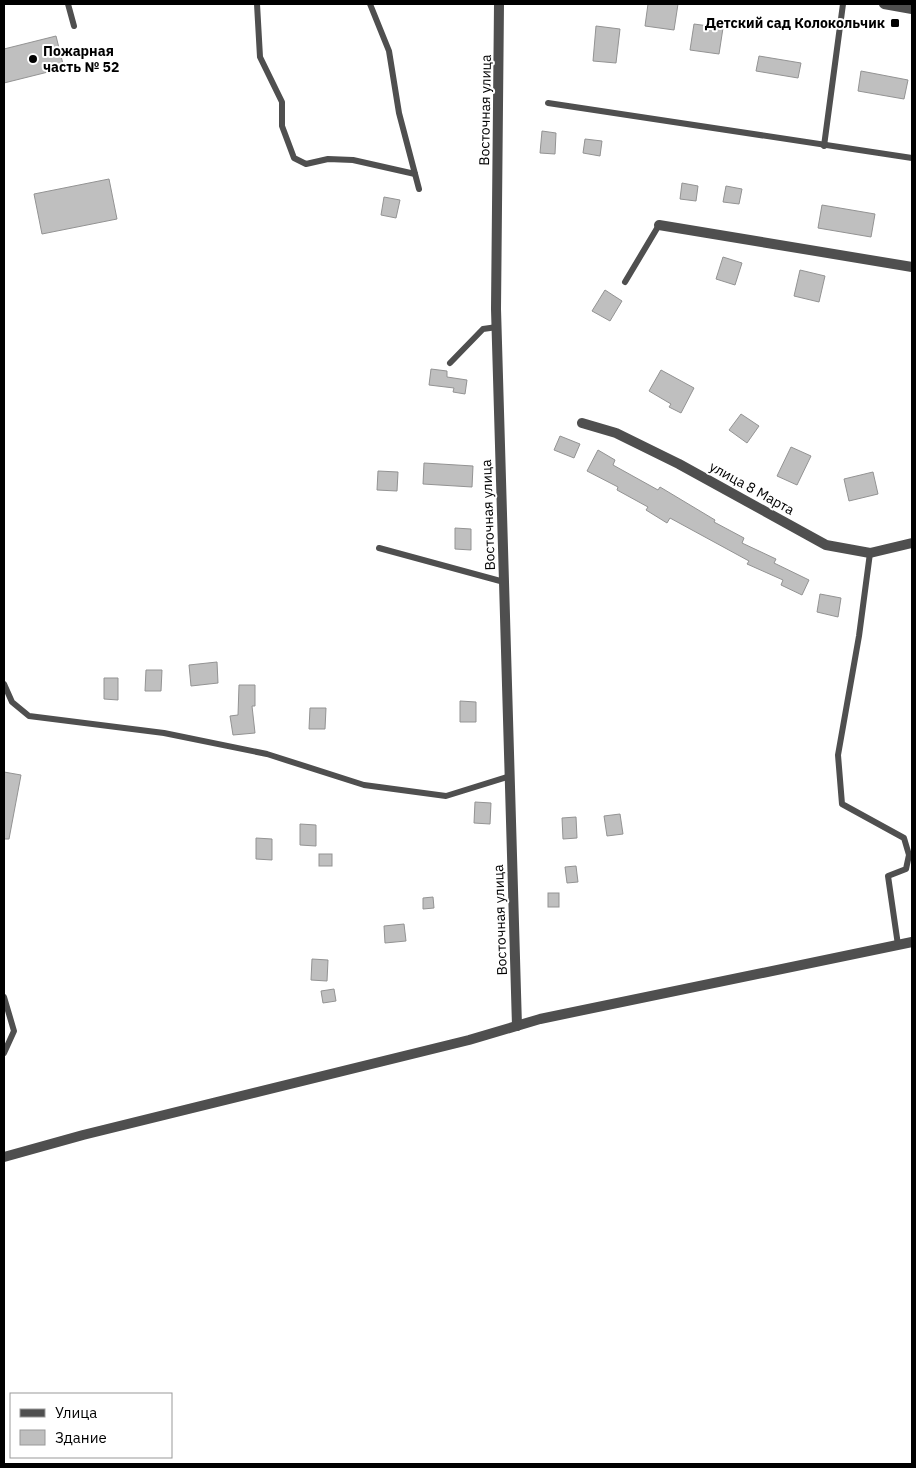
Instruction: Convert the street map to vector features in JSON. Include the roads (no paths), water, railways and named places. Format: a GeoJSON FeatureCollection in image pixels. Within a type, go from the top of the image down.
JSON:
{"type":"FeatureCollection","features":[{"type":"Feature","properties":{"kind":"street","name":"Восточная улица"},"geometry":{"type":"LineString","coordinates":[[499,4],[496,328],[517,1026]]}},
{"type":"Feature","properties":{"kind":"street"},"geometry":{"type":"LineString","coordinates":[[884,4],[912,8]]}},
{"type":"Feature","properties":{"kind":"street"},"geometry":{"type":"LineString","coordinates":[[659,225],[912,267]]}},
{"type":"Feature","properties":{"kind":"street","name":"улица 8 Марта"},"geometry":{"type":"LineString","coordinates":[[582,423],[616,433],[679,464],[826,544],[870,553],[912,543]]}},
{"type":"Feature","properties":{"kind":"street"},"geometry":{"type":"LineString","coordinates":[[4,1157],[469,1040],[540,1019],[912,942]]}},
{"type":"Feature","properties":{"kind":"lane"},"geometry":{"type":"LineString","coordinates":[[68,4],[74,26]]}},
{"type":"Feature","properties":{"kind":"lane"},"geometry":{"type":"LineString","coordinates":[[257,4],[260,57],[282,102],[282,126],[294,158],[306,164],[328,159],[353,160],[415,174]]}},
{"type":"Feature","properties":{"kind":"lane"},"geometry":{"type":"LineString","coordinates":[[370,4],[389,51],[400,113],[419,189]]}},
{"type":"Feature","properties":{"kind":"lane"},"geometry":{"type":"LineString","coordinates":[[824,146],[843,4]]}},
{"type":"Feature","properties":{"kind":"lane"},"geometry":{"type":"LineString","coordinates":[[548,103],[912,158]]}},
{"type":"Feature","properties":{"kind":"lane"},"geometry":{"type":"LineString","coordinates":[[624,282],[659,225]]}},
{"type":"Feature","properties":{"kind":"lane"},"geometry":{"type":"LineString","coordinates":[[450,363],[483,329],[496,328]]}},
{"type":"Feature","properties":{"kind":"lane"},"geometry":{"type":"LineString","coordinates":[[379,548],[504,582]]}},
{"type":"Feature","properties":{"kind":"lane"},"geometry":{"type":"LineString","coordinates":[[870,553],[859,636],[838,756],[842,804],[904,838],[909,855],[906,869],[888,876],[898,945]]}},
{"type":"Feature","properties":{"kind":"lane"},"geometry":{"type":"LineString","coordinates":[[4,684],[12,702],[29,716],[164,733],[267,754],[364,785],[446,796],[510,776]]}},
{"type":"Feature","properties":{"kind":"lane"},"geometry":{"type":"LineString","coordinates":[[4,998],[14,1031],[4,1053]]}},
{"type":"Feature","properties":{"kind":"place","name":"Детский сад Колокольчик"},"geometry":{"type":"Point","coordinates":[895,23]}},
{"type":"Feature","properties":{"kind":"place","name":"Пожарная часть № 52"},"geometry":{"type":"Point","coordinates":[33,59]}}]}
